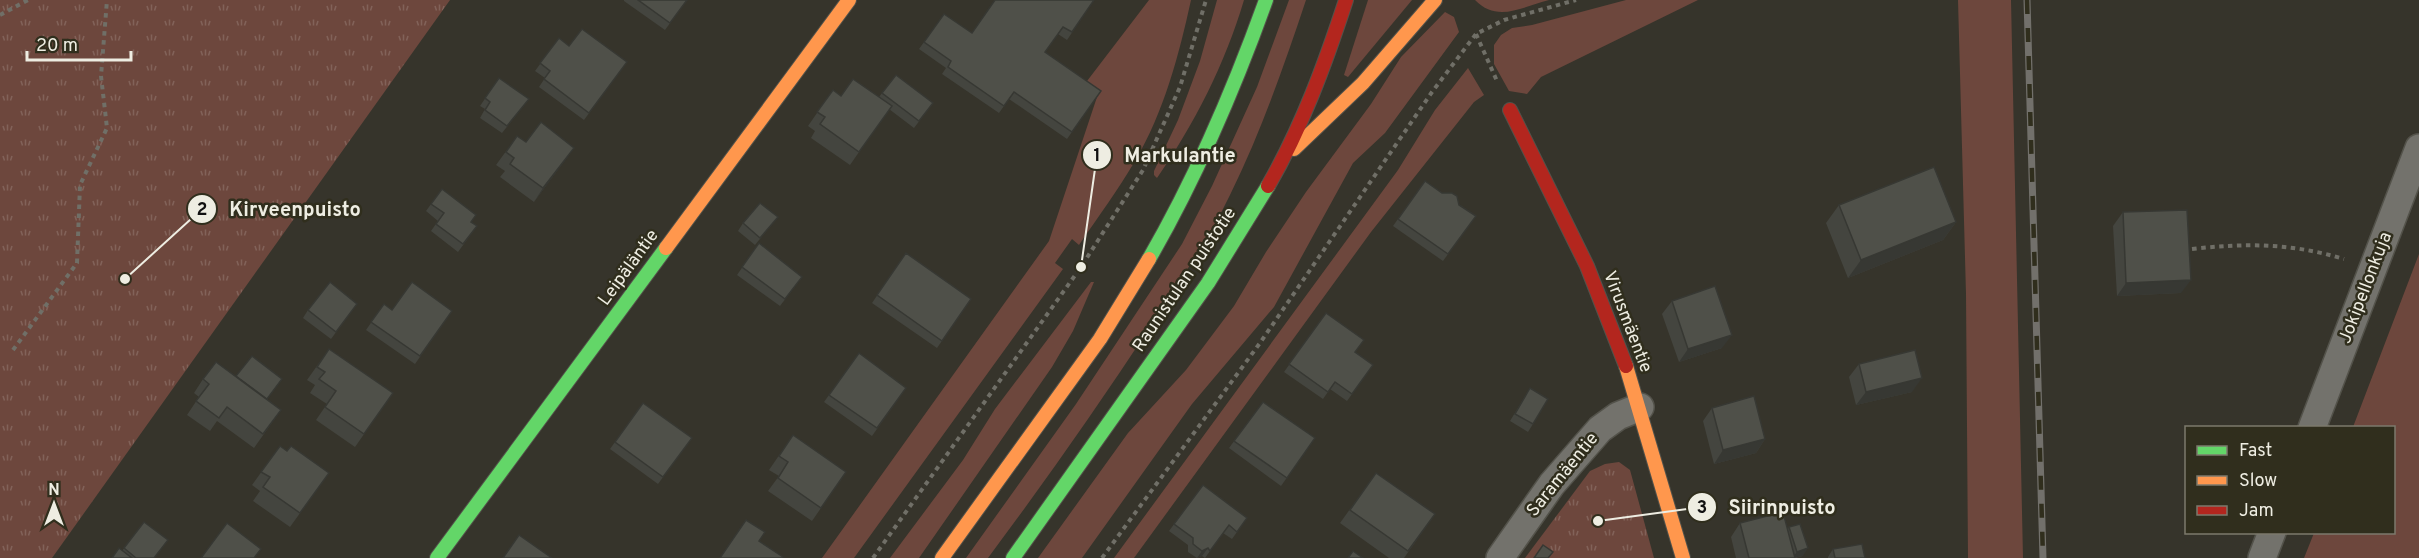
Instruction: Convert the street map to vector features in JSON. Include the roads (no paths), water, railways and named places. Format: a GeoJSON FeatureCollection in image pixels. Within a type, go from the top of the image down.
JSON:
{"type":"FeatureCollection","features":[{"type":"Feature","properties":{"kind":"main road","name":"Leipäläntie"},"geometry":{"type":"LineString","coordinates":[[437,558],[849,0]]}},
{"type":"Feature","properties":{"kind":"main road","name":"Raunistulan puistotie"},"geometry":{"type":"LineString","coordinates":[[942,558],[1113,319],[1157,245],[1190,184],[1212,136],[1250,46],[1266,0]]}},
{"type":"Feature","properties":{"kind":"main road","name":"Raunistulan puistotie"},"geometry":{"type":"LineString","coordinates":[[1013,558],[1208,283],[1284,158],[1322,72],[1346,0]]}},
{"type":"Feature","properties":{"kind":"main road"},"geometry":{"type":"LineString","coordinates":[[1284,158],[1363,83],[1435,0]]}},
{"type":"Feature","properties":{"kind":"main road","name":"Virusmäentie"},"geometry":{"type":"LineString","coordinates":[[1510,110],[1564,217],[1609,319],[1640,407],[1683,558]]}},
{"type":"Feature","properties":{"kind":"street","name":"Jokipellonkuja"},"geometry":{"type":"LineString","coordinates":[[2313,426],[2419,148]]}},
{"type":"Feature","properties":{"kind":"street","name":"Saramäentie"},"geometry":{"type":"LineString","coordinates":[[1500,558],[1552,484],[1600,429],[1618,416],[1640,407]]}},
{"type":"Feature","properties":{"kind":"street"},"geometry":{"type":"LineString","coordinates":[[2262,558],[2271,534]]}},
{"type":"Feature","properties":{"kind":"railway"},"geometry":{"type":"LineString","coordinates":[[2027,0],[2043,558]]}},
{"type":"Feature","properties":{"kind":"place","name":"Markulantie"},"geometry":{"type":"Point","coordinates":[1081,267]}},
{"type":"Feature","properties":{"kind":"place","name":"Kirveenpuisto"},"geometry":{"type":"Point","coordinates":[125,279]}},
{"type":"Feature","properties":{"kind":"place","name":"Siirinpuisto"},"geometry":{"type":"Point","coordinates":[1598,521]}}]}
